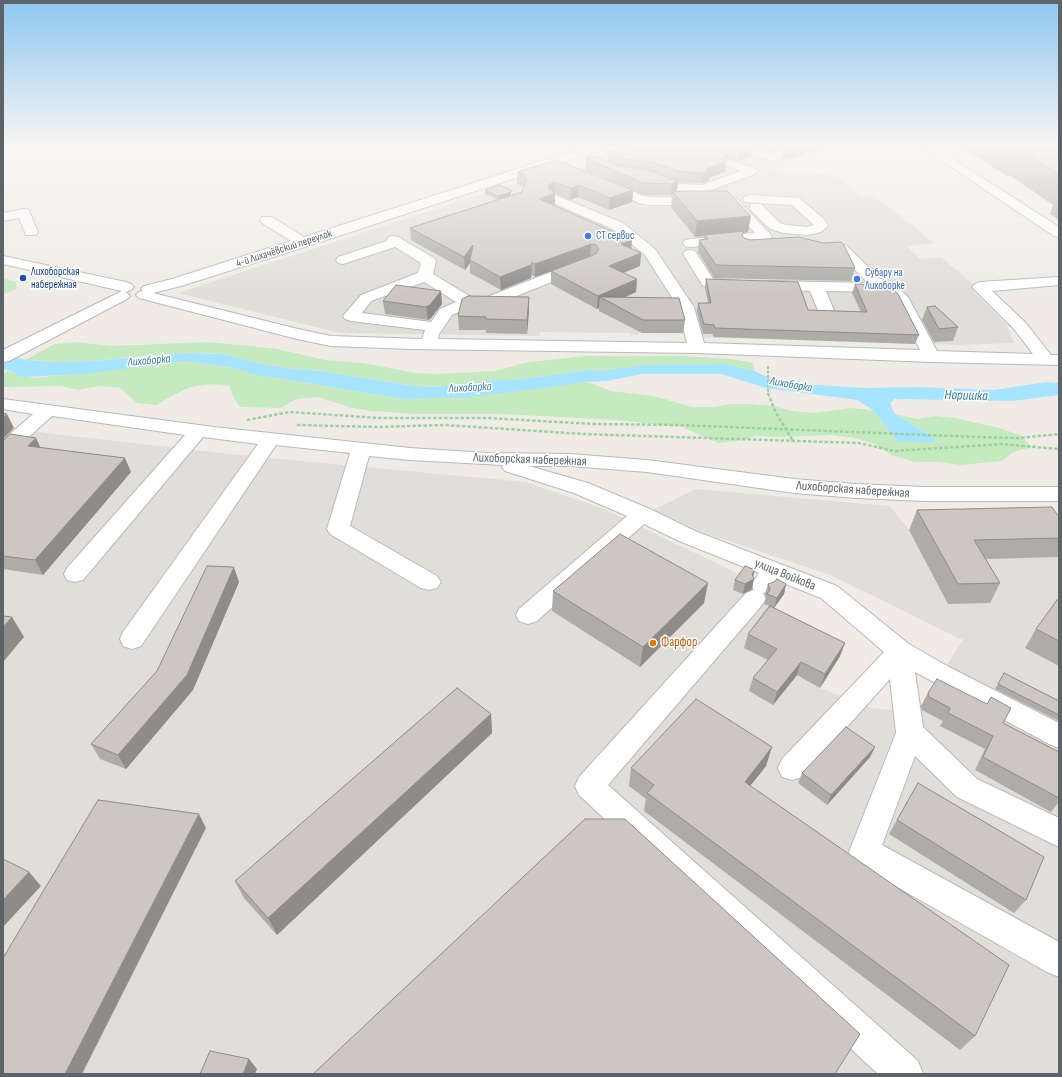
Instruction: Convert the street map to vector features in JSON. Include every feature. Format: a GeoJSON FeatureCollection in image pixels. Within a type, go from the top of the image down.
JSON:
{"type":"FeatureCollection","features":[{"type":"Feature","properties":{"kind":"street","name":"4-й Лихачёвский переулок"},"geometry":{"type":"LineString","coordinates":[[146,292],[176,284],[448,196]]}},
{"type":"Feature","properties":{"kind":"street"},"geometry":{"type":"LineString","coordinates":[[637,196],[649,201],[732,201],[765,236],[690,248],[708,283],[888,288]]}},
{"type":"Feature","properties":{"kind":"street"},"geometry":{"type":"LineString","coordinates":[[746,196],[775,226],[794,231],[807,231],[821,226],[820,223],[795,201],[749,199]]}},
{"type":"Feature","properties":{"kind":"street"},"geometry":{"type":"LineString","coordinates":[[1002,196],[1059,233]]}},
{"type":"Feature","properties":{"kind":"street"},"geometry":{"type":"LineString","coordinates":[[555,199],[618,226],[650,252],[686,307],[697,348]]}},
{"type":"Feature","properties":{"kind":"street"},"geometry":{"type":"LineString","coordinates":[[3,205],[23,201]]}},
{"type":"Feature","properties":{"kind":"street"},"geometry":{"type":"LineString","coordinates":[[3,217],[24,213],[31,232]]}},
{"type":"Feature","properties":{"kind":"street"},"geometry":{"type":"LineString","coordinates":[[267,220],[303,243]]}},
{"type":"Feature","properties":{"kind":"street"},"geometry":{"type":"LineString","coordinates":[[363,223],[399,239],[429,261],[425,276]]}},
{"type":"Feature","properties":{"kind":"street"},"geometry":{"type":"LineString","coordinates":[[343,260],[399,239]]}},
{"type":"Feature","properties":{"kind":"street"},"geometry":{"type":"LineString","coordinates":[[714,249],[774,245]]}},
{"type":"Feature","properties":{"kind":"street"},"geometry":{"type":"LineString","coordinates":[[808,247],[820,250],[841,248],[874,281],[893,290],[903,300],[932,357]]}},
{"type":"Feature","properties":{"kind":"street"},"geometry":{"type":"LineString","coordinates":[[3,260],[124,292],[135,297],[146,292],[298,334],[331,341],[697,348],[1053,360]]}},
{"type":"Feature","properties":{"kind":"street"},"geometry":{"type":"LineString","coordinates":[[429,344],[431,334],[446,312],[468,302],[489,302],[590,262]]}},
{"type":"Feature","properties":{"kind":"street"},"geometry":{"type":"LineString","coordinates":[[425,276],[468,302]]}},
{"type":"Feature","properties":{"kind":"street"},"geometry":{"type":"LineString","coordinates":[[425,276],[366,298],[351,316],[436,327]]}},
{"type":"Feature","properties":{"kind":"street"},"geometry":{"type":"LineString","coordinates":[[1053,360],[980,287],[1059,280]]}},
{"type":"Feature","properties":{"kind":"street"},"geometry":{"type":"LineString","coordinates":[[816,286],[827,313]]}},
{"type":"Feature","properties":{"kind":"street"},"geometry":{"type":"LineString","coordinates":[[3,357],[124,292]]}},
{"type":"Feature","properties":{"kind":"street","name":"Лихоборская набережная"},"geometry":{"type":"LineString","coordinates":[[3,404],[198,431],[271,439],[488,459],[570,460],[646,466],[794,486],[924,494],[1059,494]]}},
{"type":"Feature","properties":{"kind":"street"},"geometry":{"type":"LineString","coordinates":[[3,450],[48,410]]}},
{"type":"Feature","properties":{"kind":"street"},"geometry":{"type":"LineString","coordinates":[[75,574],[198,431]]}},
{"type":"Feature","properties":{"kind":"street"},"geometry":{"type":"LineString","coordinates":[[132,638],[271,439]]}},
{"type":"Feature","properties":{"kind":"street"},"geometry":{"type":"LineString","coordinates":[[361,448],[338,528],[429,582]]}},
{"type":"Feature","properties":{"kind":"street","name":"улица Войкова"},"geometry":{"type":"LineString","coordinates":[[488,459],[581,488],[642,514],[687,536],[764,585],[829,592],[900,650],[940,674],[1059,736]]}},
{"type":"Feature","properties":{"kind":"street"},"geometry":{"type":"LineString","coordinates":[[570,460],[581,488]]}},
{"type":"Feature","properties":{"kind":"street"},"geometry":{"type":"LineString","coordinates":[[528,615],[642,514]]}},
{"type":"Feature","properties":{"kind":"street"},"geometry":{"type":"LineString","coordinates":[[764,585],[589,786],[905,1074]]}},
{"type":"Feature","properties":{"kind":"street"},"geometry":{"type":"LineString","coordinates":[[900,650],[906,712],[910,733],[864,852],[1059,960]]}},
{"type":"Feature","properties":{"kind":"street"},"geometry":{"type":"LineString","coordinates":[[792,768],[900,650]]}},
{"type":"Feature","properties":{"kind":"street"},"geometry":{"type":"LineString","coordinates":[[910,733],[967,788],[1059,833]]}},
{"type":"Feature","properties":{"kind":"path"},"geometry":{"type":"LineString","coordinates":[[768,361],[768,394],[775,411],[793,441]]}},
{"type":"Feature","properties":{"kind":"path"},"geometry":{"type":"LineString","coordinates":[[246,421],[290,412],[378,418],[487,418],[594,424],[787,429],[1018,438],[1059,434]]}},
{"type":"Feature","properties":{"kind":"path"},"geometry":{"type":"LineString","coordinates":[[293,424],[377,427],[445,425],[583,434],[859,443],[894,451],[1002,444],[1059,448]]}},
{"type":"Feature","properties":{"kind":"shaded area"},"geometry":{"type":"Polygon","coordinates":[[[474,196],[875,196],[934,243],[906,246],[920,259],[941,257],[974,285],[973,291],[1005,323],[1014,343],[960,345],[918,344],[700,337],[693,334],[638,333],[638,335],[631,335],[630,333],[540,332],[540,336],[340,333],[178,293],[474,196]]]}},
{"type":"Feature","properties":{"kind":"shaded area"},"geometry":{"type":"Polygon","coordinates":[[[3,427],[258,457],[526,482],[604,509],[783,594],[774,608],[820,688],[872,708],[916,713],[963,640],[830,575],[707,534],[653,510],[695,489],[890,506],[909,530],[1059,527],[1059,1074],[3,1074],[3,427]]]}},
{"type":"Feature","properties":{"kind":"green space"},"geometry":{"type":"Polygon","coordinates":[[[3,278],[16,282],[17,289],[3,294],[3,278]]]}},
{"type":"Feature","properties":{"kind":"green space"},"geometry":{"type":"Polygon","coordinates":[[[75,342],[112,346],[206,342],[241,345],[277,349],[325,360],[363,363],[416,373],[436,374],[495,371],[529,362],[586,356],[681,356],[732,359],[753,363],[754,371],[725,364],[657,365],[600,371],[590,370],[514,380],[493,380],[453,386],[421,387],[320,371],[291,369],[257,363],[224,354],[205,353],[144,356],[93,361],[58,362],[25,360],[55,344],[75,342]]]}},
{"type":"Feature","properties":{"kind":"green space"},"geometry":{"type":"Polygon","coordinates":[[[185,361],[229,367],[259,376],[406,399],[587,382],[611,391],[654,396],[692,407],[752,404],[814,413],[851,408],[873,410],[898,442],[934,442],[930,435],[895,414],[918,419],[934,416],[955,418],[999,428],[1020,435],[1032,447],[1013,452],[1002,461],[961,465],[938,462],[915,462],[891,455],[875,444],[854,438],[832,435],[777,437],[756,436],[739,441],[718,443],[682,427],[616,420],[501,414],[415,414],[372,411],[352,408],[318,397],[297,399],[280,408],[240,407],[233,397],[230,386],[212,384],[191,387],[173,395],[157,405],[137,403],[119,387],[99,386],[78,390],[61,386],[3,387],[3,374],[8,371],[15,372],[17,376],[35,378],[185,361]]]}},
{"type":"Feature","properties":{"kind":"water"},"geometry":{"type":"Polygon","coordinates":[[[3,353],[25,360],[58,362],[93,361],[186,353],[224,354],[257,363],[291,369],[320,371],[421,387],[453,386],[493,380],[514,380],[590,370],[600,371],[647,365],[725,364],[754,371],[772,379],[801,384],[865,388],[918,387],[994,390],[1046,382],[1059,383],[1059,395],[1012,401],[895,399],[890,403],[895,414],[934,438],[934,442],[898,442],[873,410],[857,400],[766,388],[721,374],[643,374],[606,381],[587,382],[470,397],[406,399],[259,376],[229,367],[185,361],[82,374],[26,377],[17,376],[15,372],[3,369],[3,353]]]}},
{"type":"Feature","properties":{"kind":"building"},"geometry":{"type":"Polygon","coordinates":[[[509,196],[546,196],[539,199],[632,240],[621,244],[641,253],[609,266],[637,279],[598,296],[551,271],[596,254],[599,249],[596,245],[591,244],[535,264],[532,262],[531,265],[500,277],[470,260],[473,245],[464,257],[410,228],[509,196]]]}},
{"type":"Feature","properties":{"kind":"building"},"geometry":{"type":"Polygon","coordinates":[[[677,196],[732,196],[751,216],[697,221],[677,196]]]}},
{"type":"Feature","properties":{"kind":"building"},"geometry":{"type":"Polygon","coordinates":[[[744,231],[742,235],[744,238],[750,240],[799,237],[823,243],[841,242],[844,245],[855,268],[716,265],[699,240],[708,239],[705,235],[744,231]]]}},
{"type":"Feature","properties":{"kind":"building"},"geometry":{"type":"Polygon","coordinates":[[[706,279],[798,282],[808,310],[867,312],[855,284],[888,285],[898,294],[919,335],[715,328],[714,325],[704,324],[698,303],[711,303],[706,279]]]}},
{"type":"Feature","properties":{"kind":"building"},"geometry":{"type":"Polygon","coordinates":[[[396,285],[441,291],[430,305],[426,307],[383,301],[396,285]]]}},
{"type":"Feature","properties":{"kind":"building"},"geometry":{"type":"Polygon","coordinates":[[[468,296],[529,297],[527,320],[486,319],[486,317],[458,316],[462,299],[468,296]]]}},
{"type":"Feature","properties":{"kind":"building"},"geometry":{"type":"Polygon","coordinates":[[[600,297],[679,298],[685,320],[643,320],[600,297]]]}},
{"type":"Feature","properties":{"kind":"building"},"geometry":{"type":"Polygon","coordinates":[[[935,306],[958,327],[939,329],[927,307],[935,306]]]}},
{"type":"Feature","properties":{"kind":"building"},"geometry":{"type":"Polygon","coordinates":[[[10,434],[36,438],[28,446],[125,458],[35,560],[3,556],[3,441],[10,434]]]}},
{"type":"Feature","properties":{"kind":"building"},"geometry":{"type":"Polygon","coordinates":[[[1052,507],[1059,517],[1059,538],[974,540],[1000,583],[958,584],[917,510],[1052,507]]]}},
{"type":"Feature","properties":{"kind":"building"},"geometry":{"type":"Polygon","coordinates":[[[620,534],[708,583],[643,647],[553,591],[620,534]]]}},
{"type":"Feature","properties":{"kind":"building"},"geometry":{"type":"Polygon","coordinates":[[[207,566],[234,567],[187,675],[118,755],[91,744],[157,671],[207,566]]]}},
{"type":"Feature","properties":{"kind":"building"},"geometry":{"type":"Polygon","coordinates":[[[745,566],[755,570],[752,574],[754,579],[745,584],[735,580],[745,566]]]}},
{"type":"Feature","properties":{"kind":"building"},"geometry":{"type":"Polygon","coordinates":[[[777,579],[786,584],[777,598],[767,594],[770,590],[768,584],[777,579]]]}},
{"type":"Feature","properties":{"kind":"building"},"geometry":{"type":"Polygon","coordinates":[[[1057,600],[1059,600],[1059,641],[1036,629],[1057,600]]]}},
{"type":"Feature","properties":{"kind":"building"},"geometry":{"type":"Polygon","coordinates":[[[770,606],[845,643],[825,674],[801,662],[777,692],[753,678],[777,649],[748,634],[770,606]]]}},
{"type":"Feature","properties":{"kind":"building"},"geometry":{"type":"Polygon","coordinates":[[[3,616],[12,617],[3,627],[3,616]]]}},
{"type":"Feature","properties":{"kind":"building"},"geometry":{"type":"Polygon","coordinates":[[[1004,673],[1059,701],[1059,715],[998,684],[1004,673]]]}},
{"type":"Feature","properties":{"kind":"building"},"geometry":{"type":"Polygon","coordinates":[[[937,679],[987,704],[991,697],[1011,708],[1003,723],[1059,752],[1059,798],[983,757],[993,736],[948,713],[950,708],[929,697],[928,693],[937,679]]]}},
{"type":"Feature","properties":{"kind":"building"},"geometry":{"type":"Polygon","coordinates":[[[457,688],[491,714],[268,918],[235,881],[457,688]]]}},
{"type":"Feature","properties":{"kind":"building"},"geometry":{"type":"Polygon","coordinates":[[[696,699],[772,747],[745,782],[1009,965],[975,1036],[647,793],[654,785],[631,768],[696,699]]]}},
{"type":"Feature","properties":{"kind":"building"},"geometry":{"type":"Polygon","coordinates":[[[846,727],[875,747],[831,795],[802,773],[846,727]]]}},
{"type":"Feature","properties":{"kind":"building"},"geometry":{"type":"Polygon","coordinates":[[[918,783],[1044,857],[1026,900],[897,820],[918,783]]]}},
{"type":"Feature","properties":{"kind":"building"},"geometry":{"type":"Polygon","coordinates":[[[98,800],[199,814],[65,1074],[3,1074],[3,958],[98,800]]]}},
{"type":"Feature","properties":{"kind":"building"},"geometry":{"type":"Polygon","coordinates":[[[585,819],[625,819],[860,1034],[835,1074],[313,1074],[585,819]]]}},
{"type":"Feature","properties":{"kind":"building"},"geometry":{"type":"Polygon","coordinates":[[[3,859],[29,872],[3,900],[3,859]]]}},
{"type":"Feature","properties":{"kind":"building"},"geometry":{"type":"Polygon","coordinates":[[[210,1051],[249,1059],[243,1074],[200,1074],[210,1051]]]}},
{"type":"Feature","properties":{"kind":"place","name":"СТ сервис"},"geometry":{"type":"Point","coordinates":[588,236]}},
{"type":"Feature","properties":{"kind":"place","name":"Лихоборская набережная"},"geometry":{"type":"Point","coordinates":[23,278]}},
{"type":"Feature","properties":{"kind":"place","name":"Субару на Лихоборке"},"geometry":{"type":"Point","coordinates":[857,279]}},
{"type":"Feature","properties":{"kind":"place","name":"Фарфор"},"geometry":{"type":"Point","coordinates":[653,643]}},
{"type":"Feature","properties":{"kind":"water label","name":"Лихоборка"},"geometry":{"type":"Point","coordinates":[149,361]}},
{"type":"Feature","properties":{"kind":"water label","name":"Лихоборка"},"geometry":{"type":"Point","coordinates":[791,385]}},
{"type":"Feature","properties":{"kind":"water label","name":"Лихоборка"},"geometry":{"type":"Point","coordinates":[470,388]}},
{"type":"Feature","properties":{"kind":"water label","name":"Норишка"},"geometry":{"type":"Point","coordinates":[966,396]}}]}
